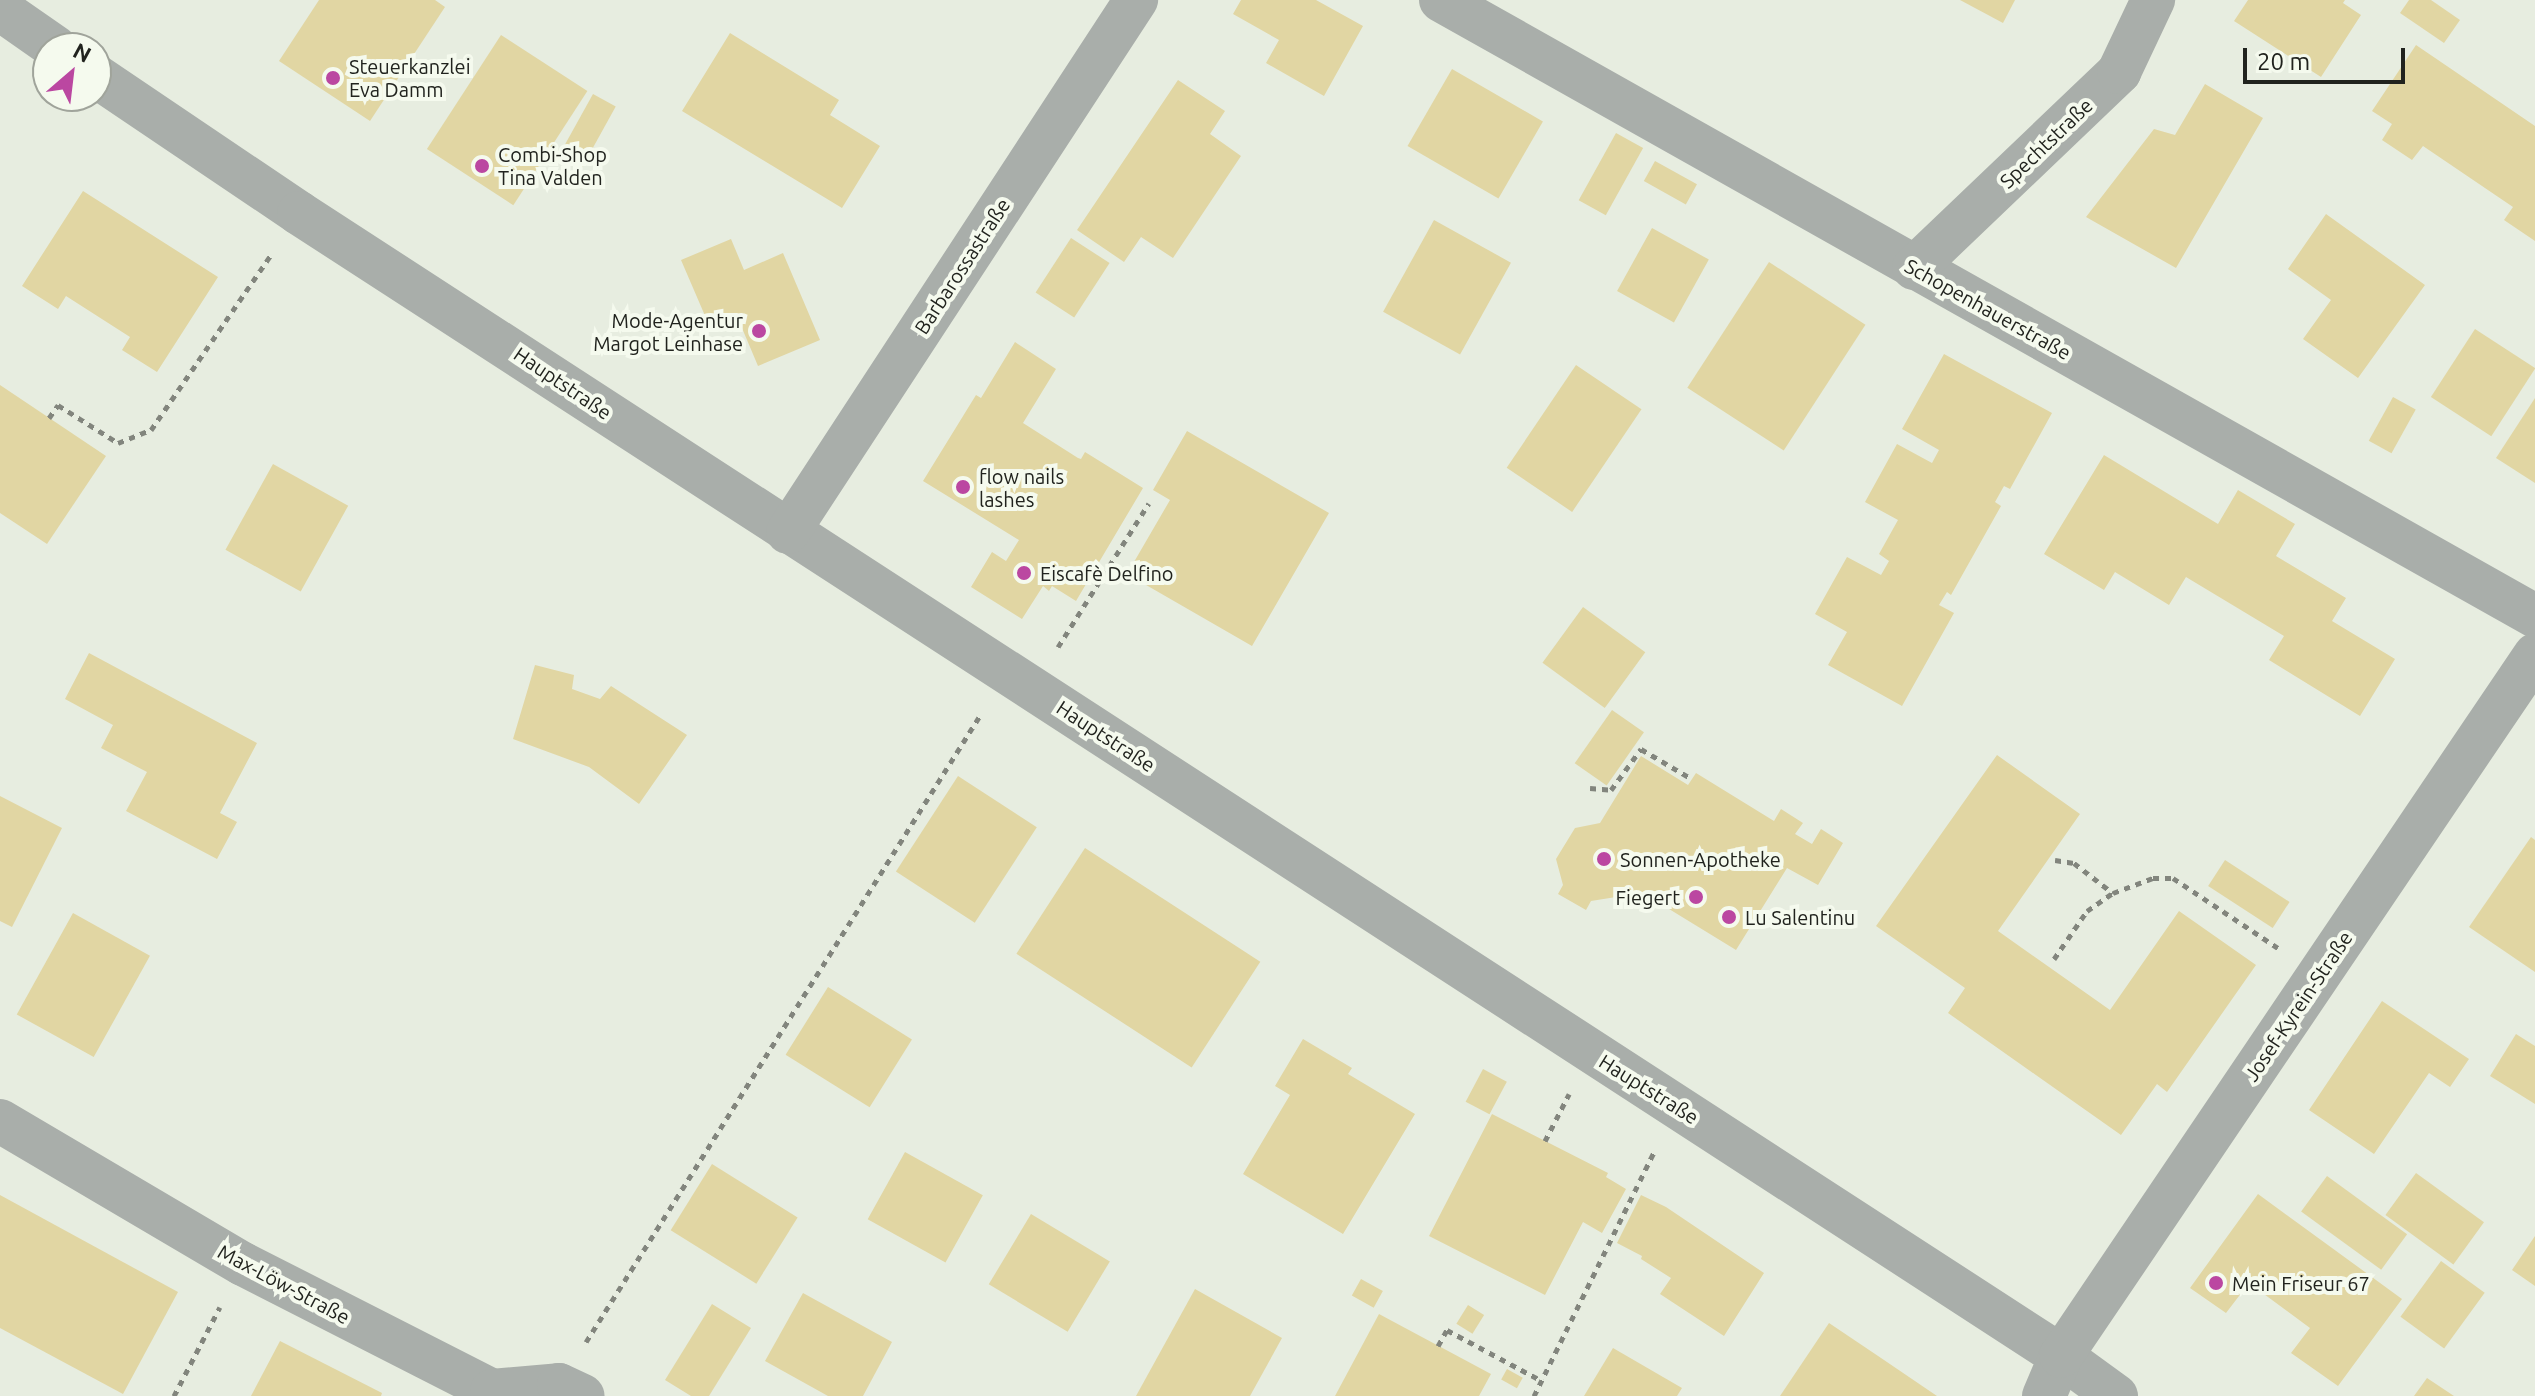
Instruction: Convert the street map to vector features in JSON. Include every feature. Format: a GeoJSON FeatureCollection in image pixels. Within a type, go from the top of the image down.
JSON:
{"type":"FeatureCollection","features":[{"type":"Feature","properties":{"kind":"street","name":"Barbarossastraße"},"geometry":{"type":"LineString","coordinates":[[788,532],[1136,0]]}},
{"type":"Feature","properties":{"kind":"street","name":"Schopenhauerstraße"},"geometry":{"type":"LineString","coordinates":[[1441,0],[2535,616]]}},
{"type":"Feature","properties":{"kind":"street","name":"Spechtstraße"},"geometry":{"type":"LineString","coordinates":[[1914,268],[2119,72],[2153,0]]}},
{"type":"Feature","properties":{"kind":"street"},"geometry":{"type":"LineString","coordinates":[[0,9],[33,32]]}},
{"type":"Feature","properties":{"kind":"street","name":"Hauptstraße"},"geometry":{"type":"LineString","coordinates":[[112,87],[788,532],[2061,1356],[2116,1396]]}},
{"type":"Feature","properties":{"kind":"street","name":"Josef-Kyrein-Straße"},"geometry":{"type":"LineString","coordinates":[[2044,1396],[2061,1356],[2535,655]]}},
{"type":"Feature","properties":{"kind":"street","name":"Max-Löw-Straße"},"geometry":{"type":"LineString","coordinates":[[0,1121],[243,1264],[490,1393],[571,1390]]}},
{"type":"Feature","properties":{"kind":"path"},"geometry":{"type":"LineString","coordinates":[[49,418],[58,405],[118,443],[151,430],[273,252]]}},
{"type":"Feature","properties":{"kind":"path"},"geometry":{"type":"LineString","coordinates":[[571,1390],[1019,680],[1149,503]]}},
{"type":"Feature","properties":{"kind":"path"},"geometry":{"type":"LineString","coordinates":[[1590,788],[1611,790],[1641,749],[1692,779]]}},
{"type":"Feature","properties":{"kind":"path"},"geometry":{"type":"LineString","coordinates":[[2055,860],[2074,863],[2113,893]]}},
{"type":"Feature","properties":{"kind":"path"},"geometry":{"type":"LineString","coordinates":[[2054,959],[2087,911],[2113,893],[2153,878],[2173,878],[2319,974]]}},
{"type":"Feature","properties":{"kind":"path"},"geometry":{"type":"LineString","coordinates":[[1545,1141],[1569,1093]]}},
{"type":"Feature","properties":{"kind":"path"},"geometry":{"type":"LineString","coordinates":[[1534,1396],[1656,1148]]}},
{"type":"Feature","properties":{"kind":"path"},"geometry":{"type":"LineString","coordinates":[[174,1396],[243,1264]]}},
{"type":"Feature","properties":{"kind":"path"},"geometry":{"type":"LineString","coordinates":[[1438,1346],[1447,1330],[1542,1381]]}},
{"type":"Feature","properties":{"kind":"building"},"geometry":{"type":"Polygon","coordinates":[[[319,0],[435,0],[445,7],[370,121],[279,61],[319,0]]]}},
{"type":"Feature","properties":{"kind":"building"},"geometry":{"type":"Polygon","coordinates":[[[1241,0],[1316,0],[1363,26],[1324,96],[1266,63],[1279,40],[1233,14],[1241,0]]]}},
{"type":"Feature","properties":{"kind":"building"},"geometry":{"type":"Polygon","coordinates":[[[1960,0],[2015,0],[2003,23],[1960,0]]]}},
{"type":"Feature","properties":{"kind":"building"},"geometry":{"type":"Polygon","coordinates":[[[2248,0],[2345,0],[2343,3],[2361,15],[2321,77],[2234,21],[2248,0]]]}},
{"type":"Feature","properties":{"kind":"building"},"geometry":{"type":"Polygon","coordinates":[[[2409,0],[2431,0],[2460,20],[2444,43],[2400,13],[2409,0]]]}},
{"type":"Feature","properties":{"kind":"building"},"geometry":{"type":"Polygon","coordinates":[[[730,33],[839,100],[830,115],[880,146],[842,208],[682,111],[730,33]]]}},
{"type":"Feature","properties":{"kind":"building"},"geometry":{"type":"Polygon","coordinates":[[[501,35],[587,91],[513,205],[427,149],[501,35]]]}},
{"type":"Feature","properties":{"kind":"building"},"geometry":{"type":"Polygon","coordinates":[[[2416,45],[2535,126],[2535,241],[2504,220],[2513,207],[2423,146],[2412,160],[2382,140],[2392,124],[2372,111],[2416,45]]]}},
{"type":"Feature","properties":{"kind":"building"},"geometry":{"type":"Polygon","coordinates":[[[1452,69],[1543,122],[1498,199],[1408,146],[1452,69]]]}},
{"type":"Feature","properties":{"kind":"building"},"geometry":{"type":"Polygon","coordinates":[[[1178,80],[1225,111],[1210,134],[1241,156],[1173,258],[1141,237],[1124,262],[1077,230],[1178,80]]]}},
{"type":"Feature","properties":{"kind":"building"},"geometry":{"type":"Polygon","coordinates":[[[2205,84],[2263,118],[2176,268],[2086,217],[2154,129],[2175,135],[2205,84]]]}},
{"type":"Feature","properties":{"kind":"building"},"geometry":{"type":"Polygon","coordinates":[[[593,94],[616,107],[581,169],[559,156],[593,94]]]}},
{"type":"Feature","properties":{"kind":"building"},"geometry":{"type":"Polygon","coordinates":[[[1616,133],[1643,148],[1606,215],[1579,200],[1616,133]]]}},
{"type":"Feature","properties":{"kind":"building"},"geometry":{"type":"Polygon","coordinates":[[[1655,161],[1697,184],[1686,204],[1644,181],[1655,161]]]}},
{"type":"Feature","properties":{"kind":"building"},"geometry":{"type":"Polygon","coordinates":[[[83,191],[218,277],[157,372],[122,350],[130,337],[66,296],[58,309],[22,286],[83,191]]]}},
{"type":"Feature","properties":{"kind":"building"},"geometry":{"type":"Polygon","coordinates":[[[2326,214],[2425,285],[2358,378],[2303,339],[2331,300],[2288,269],[2326,214]]]}},
{"type":"Feature","properties":{"kind":"building"},"geometry":{"type":"Polygon","coordinates":[[[1434,220],[1511,263],[1460,354],[1383,312],[1434,220]]]}},
{"type":"Feature","properties":{"kind":"building"},"geometry":{"type":"Polygon","coordinates":[[[1652,228],[1709,260],[1674,322],[1617,291],[1652,228]]]}},
{"type":"Feature","properties":{"kind":"building"},"geometry":{"type":"Polygon","coordinates":[[[1071,238],[1110,263],[1074,318],[1036,293],[1071,238]]]}},
{"type":"Feature","properties":{"kind":"building"},"geometry":{"type":"Polygon","coordinates":[[[731,239],[744,270],[783,253],[820,340],[758,366],[739,321],[712,332],[681,260],[731,239]]]}},
{"type":"Feature","properties":{"kind":"building"},"geometry":{"type":"Polygon","coordinates":[[[1769,262],[1865,325],[1784,450],[1687,388],[1769,262]]]}},
{"type":"Feature","properties":{"kind":"building"},"geometry":{"type":"Polygon","coordinates":[[[2475,329],[2535,368],[2491,436],[2431,397],[2475,329]]]}},
{"type":"Feature","properties":{"kind":"building"},"geometry":{"type":"Polygon","coordinates":[[[1015,342],[1056,369],[1023,423],[1078,458],[1081,459],[1085,452],[1143,488],[1076,601],[1052,586],[1049,591],[1043,586],[1022,619],[971,587],[992,552],[1006,561],[1019,540],[923,481],[976,395],[981,398],[1015,342]]]}},
{"type":"Feature","properties":{"kind":"building"},"geometry":{"type":"Polygon","coordinates":[[[1944,354],[2052,413],[2010,489],[2004,486],[1995,502],[2001,506],[1951,595],[1947,592],[1939,605],[1954,613],[1902,706],[1828,665],[1847,632],[1815,614],[1847,557],[1881,575],[1889,561],[1879,554],[1898,520],[1865,502],[1897,444],[1932,463],[1939,450],[1902,429],[1944,354]]]}},
{"type":"Feature","properties":{"kind":"building"},"geometry":{"type":"Polygon","coordinates":[[[1576,365],[1641,409],[1572,512],[1507,468],[1576,365]]]}},
{"type":"Feature","properties":{"kind":"building"},"geometry":{"type":"Polygon","coordinates":[[[0,385],[106,456],[47,544],[0,513],[0,385]]]}},
{"type":"Feature","properties":{"kind":"building"},"geometry":{"type":"Polygon","coordinates":[[[2393,397],[2416,410],[2391,453],[2369,441],[2393,397]]]}},
{"type":"Feature","properties":{"kind":"building"},"geometry":{"type":"Polygon","coordinates":[[[2535,398],[2535,483],[2496,458],[2535,398]]]}},
{"type":"Feature","properties":{"kind":"building"},"geometry":{"type":"Polygon","coordinates":[[[1187,431],[1329,513],[1252,646],[1127,574],[1170,500],[1153,490],[1187,431]]]}},
{"type":"Feature","properties":{"kind":"building"},"geometry":{"type":"Polygon","coordinates":[[[2104,455],[2218,524],[2238,490],[2295,524],[2276,556],[2346,598],[2332,621],[2395,659],[2360,716],[2269,660],[2284,636],[2186,577],[2169,605],[2115,572],[2104,590],[2044,554],[2104,455]]]}},
{"type":"Feature","properties":{"kind":"building"},"geometry":{"type":"Polygon","coordinates":[[[273,464],[348,506],[301,591],[225,550],[273,464]]]}},
{"type":"Feature","properties":{"kind":"building"},"geometry":{"type":"Polygon","coordinates":[[[1583,607],[1645,652],[1605,708],[1542,663],[1583,607]]]}},
{"type":"Feature","properties":{"kind":"building"},"geometry":{"type":"Polygon","coordinates":[[[89,653],[257,743],[220,813],[237,822],[217,859],[126,811],[147,772],[101,748],[113,725],[65,699],[89,653]]]}},
{"type":"Feature","properties":{"kind":"building"},"geometry":{"type":"Polygon","coordinates":[[[535,665],[574,675],[572,689],[600,699],[611,686],[687,735],[639,804],[589,767],[513,739],[535,665]]]}},
{"type":"Feature","properties":{"kind":"building"},"geometry":{"type":"Polygon","coordinates":[[[1612,710],[1644,732],[1607,786],[1575,763],[1612,710]]]}},
{"type":"Feature","properties":{"kind":"building"},"geometry":{"type":"Polygon","coordinates":[[[1997,755],[2080,814],[1998,931],[2110,1010],[2179,911],[2256,965],[2167,1092],[2157,1084],[2121,1135],[1948,1013],[1965,988],[1876,926],[1997,755]]]}},
{"type":"Feature","properties":{"kind":"building"},"geometry":{"type":"Polygon","coordinates":[[[1641,756],[1688,785],[1696,773],[1774,821],[1781,809],[1803,823],[1795,834],[1812,844],[1821,829],[1843,843],[1818,885],[1787,868],[1736,950],[1656,901],[1652,908],[1620,888],[1616,897],[1591,901],[1586,910],[1558,894],[1563,885],[1556,859],[1575,828],[1600,823],[1641,756]]]}},
{"type":"Feature","properties":{"kind":"building"},"geometry":{"type":"Polygon","coordinates":[[[958,776],[1037,827],[975,923],[896,872],[958,776]]]}},
{"type":"Feature","properties":{"kind":"building"},"geometry":{"type":"Polygon","coordinates":[[[0,796],[62,828],[12,927],[0,921],[0,796]]]}},
{"type":"Feature","properties":{"kind":"building"},"geometry":{"type":"Polygon","coordinates":[[[2531,837],[2535,840],[2535,972],[2469,927],[2531,837]]]}},
{"type":"Feature","properties":{"kind":"building"},"geometry":{"type":"Polygon","coordinates":[[[1085,848],[1260,962],[1192,1068],[1016,954],[1085,848]]]}},
{"type":"Feature","properties":{"kind":"building"},"geometry":{"type":"Polygon","coordinates":[[[2225,860],[2290,902],[2273,928],[2208,886],[2225,860]]]}},
{"type":"Feature","properties":{"kind":"building"},"geometry":{"type":"Polygon","coordinates":[[[73,913],[150,956],[94,1057],[17,1014],[73,913]]]}},
{"type":"Feature","properties":{"kind":"building"},"geometry":{"type":"Polygon","coordinates":[[[828,987],[912,1039],[870,1107],[786,1055],[828,987]]]}},
{"type":"Feature","properties":{"kind":"building"},"geometry":{"type":"Polygon","coordinates":[[[2382,1001],[2469,1059],[2450,1087],[2429,1073],[2374,1154],[2309,1110],[2382,1001]]]}},
{"type":"Feature","properties":{"kind":"building"},"geometry":{"type":"Polygon","coordinates":[[[2516,1034],[2535,1046],[2535,1104],[2490,1076],[2516,1034]]]}},
{"type":"Feature","properties":{"kind":"building"},"geometry":{"type":"Polygon","coordinates":[[[1303,1039],[1352,1068],[1348,1074],[1415,1114],[1343,1234],[1243,1174],[1290,1095],[1275,1086],[1303,1039]]]}},
{"type":"Feature","properties":{"kind":"building"},"geometry":{"type":"Polygon","coordinates":[[[1483,1069],[1507,1082],[1489,1114],[1466,1102],[1483,1069]]]}},
{"type":"Feature","properties":{"kind":"building"},"geometry":{"type":"Polygon","coordinates":[[[1492,1114],[1608,1173],[1606,1177],[1626,1189],[1602,1233],[1583,1222],[1545,1295],[1429,1236],[1492,1114]]]}},
{"type":"Feature","properties":{"kind":"building"},"geometry":{"type":"Polygon","coordinates":[[[905,1152],[983,1195],[946,1262],[868,1219],[905,1152]]]}},
{"type":"Feature","properties":{"kind":"building"},"geometry":{"type":"Polygon","coordinates":[[[712,1164],[798,1218],[756,1284],[671,1230],[712,1164]]]}},
{"type":"Feature","properties":{"kind":"building"},"geometry":{"type":"Polygon","coordinates":[[[2416,1173],[2484,1222],[2453,1264],[2385,1215],[2416,1173]]]}},
{"type":"Feature","properties":{"kind":"building"},"geometry":{"type":"Polygon","coordinates":[[[2327,1176],[2407,1234],[2381,1270],[2301,1212],[2327,1176]]]}},
{"type":"Feature","properties":{"kind":"building"},"geometry":{"type":"Polygon","coordinates":[[[2258,1194],[2402,1299],[2338,1386],[2291,1353],[2310,1328],[2249,1283],[2226,1313],[2190,1288],[2258,1194]]]}},
{"type":"Feature","properties":{"kind":"building"},"geometry":{"type":"Polygon","coordinates":[[[0,1195],[178,1292],[123,1394],[0,1328],[0,1195]]]}},
{"type":"Feature","properties":{"kind":"building"},"geometry":{"type":"Polygon","coordinates":[[[1641,1195],[1666,1207],[1764,1273],[1724,1336],[1660,1294],[1671,1278],[1641,1259],[1642,1256],[1617,1243],[1641,1195]]]}},
{"type":"Feature","properties":{"kind":"building"},"geometry":{"type":"Polygon","coordinates":[[[1031,1214],[1110,1261],[1068,1332],[989,1284],[1031,1214]]]}},
{"type":"Feature","properties":{"kind":"building"},"geometry":{"type":"Polygon","coordinates":[[[2535,1236],[2535,1286],[2512,1270],[2535,1236]]]}},
{"type":"Feature","properties":{"kind":"building"},"geometry":{"type":"Polygon","coordinates":[[[2441,1261],[2485,1293],[2444,1349],[2400,1317],[2441,1261]]]}},
{"type":"Feature","properties":{"kind":"building"},"geometry":{"type":"Polygon","coordinates":[[[1361,1279],[1383,1291],[1374,1308],[1352,1296],[1361,1279]]]}},
{"type":"Feature","properties":{"kind":"building"},"geometry":{"type":"Polygon","coordinates":[[[1195,1289],[1282,1338],[1250,1396],[1136,1396],[1195,1289]]]}},
{"type":"Feature","properties":{"kind":"building"},"geometry":{"type":"Polygon","coordinates":[[[803,1293],[892,1342],[863,1396],[828,1396],[765,1361],[803,1293]]]}},
{"type":"Feature","properties":{"kind":"building"},"geometry":{"type":"Polygon","coordinates":[[[712,1304],[751,1328],[709,1396],[691,1396],[665,1380],[712,1304]]]}},
{"type":"Feature","properties":{"kind":"building"},"geometry":{"type":"Polygon","coordinates":[[[1468,1305],[1484,1315],[1472,1334],[1456,1324],[1468,1305]]]}},
{"type":"Feature","properties":{"kind":"building"},"geometry":{"type":"Polygon","coordinates":[[[1379,1314],[1491,1374],[1479,1396],[1335,1396],[1379,1314]]]}},
{"type":"Feature","properties":{"kind":"building"},"geometry":{"type":"Polygon","coordinates":[[[1829,1323],[1884,1360],[1937,1396],[1780,1396],[1829,1323]]]}},
{"type":"Feature","properties":{"kind":"building"},"geometry":{"type":"Polygon","coordinates":[[[280,1341],[382,1393],[381,1396],[251,1396],[280,1341]]]}},
{"type":"Feature","properties":{"kind":"building"},"geometry":{"type":"Polygon","coordinates":[[[1613,1348],[1682,1388],[1677,1396],[1584,1396],[1613,1348]]]}},
{"type":"Feature","properties":{"kind":"building"},"geometry":{"type":"Polygon","coordinates":[[[1507,1369],[1523,1378],[1517,1388],[1501,1379],[1507,1369]]]}},
{"type":"Feature","properties":{"kind":"building"},"geometry":{"type":"Polygon","coordinates":[[[2427,1378],[2454,1396],[2414,1396],[2427,1378]]]}},
{"type":"Feature","properties":{"kind":"place","name":"Steuerkanzlei Eva Damm"},"geometry":{"type":"Point","coordinates":[333,78]}},
{"type":"Feature","properties":{"kind":"place","name":"Combi-Shop Tina Valden"},"geometry":{"type":"Point","coordinates":[482,166]}},
{"type":"Feature","properties":{"kind":"place","name":"Mode-Agentur Margot Leinhase"},"geometry":{"type":"Point","coordinates":[759,331]}},
{"type":"Feature","properties":{"kind":"place","name":"flow nails lashes"},"geometry":{"type":"Point","coordinates":[963,487]}},
{"type":"Feature","properties":{"kind":"place","name":"Eiscafè Delfino"},"geometry":{"type":"Point","coordinates":[1024,573]}},
{"type":"Feature","properties":{"kind":"place","name":"Sonnen-Apotheke"},"geometry":{"type":"Point","coordinates":[1604,859]}},
{"type":"Feature","properties":{"kind":"place","name":"Fiegert"},"geometry":{"type":"Point","coordinates":[1696,897]}},
{"type":"Feature","properties":{"kind":"place","name":"Lu Salentinu"},"geometry":{"type":"Point","coordinates":[1729,917]}},
{"type":"Feature","properties":{"kind":"place","name":"Mein Friseur 67"},"geometry":{"type":"Point","coordinates":[2216,1283]}}]}
